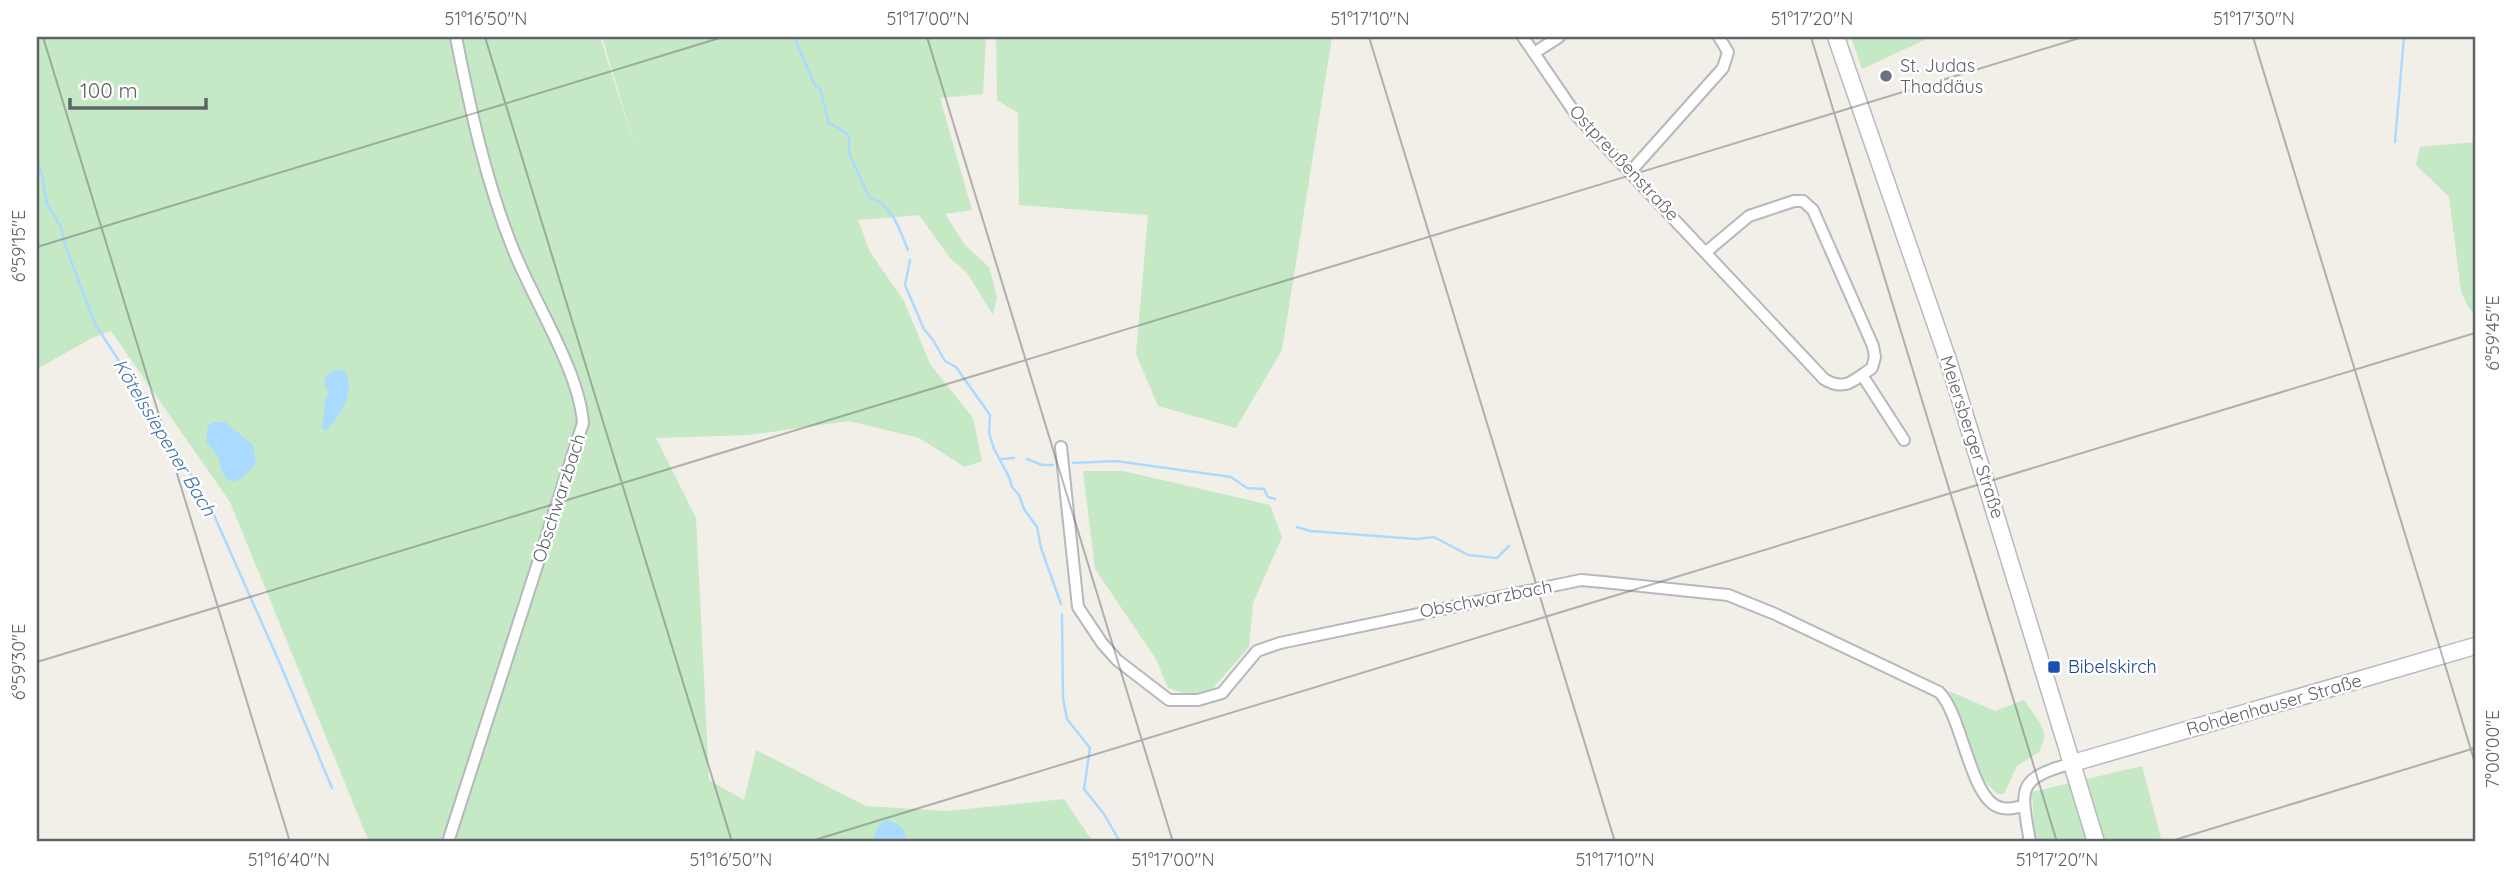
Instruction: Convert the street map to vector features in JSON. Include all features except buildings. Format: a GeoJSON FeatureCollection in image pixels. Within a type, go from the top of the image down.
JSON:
{"type":"FeatureCollection","features":[{"type":"Feature","properties":{"kind":"main road","name":"Meiersberger Straße"},"geometry":{"type":"LineString","coordinates":[[1836,37],[1948,360],[2096,842]]}},
{"type":"Feature","properties":{"kind":"main road","name":"Rohdenhauser Straße"},"geometry":{"type":"LineString","coordinates":[[2073,763],[2475,646]]}},
{"type":"Feature","properties":{"kind":"street","name":"Obschwarzbach"},"geometry":{"type":"LineString","coordinates":[[448,842],[583,423],[581,405],[566,365],[502,220],[456,37]]}},
{"type":"Feature","properties":{"kind":"street","name":"Ostpreußenstraße"},"geometry":{"type":"LineString","coordinates":[[1523,37],[1577,116],[1824,379],[1834,386],[1846,385],[1862,375]]}},
{"type":"Feature","properties":{"kind":"street"},"geometry":{"type":"LineString","coordinates":[[1534,53],[1559,37]]}},
{"type":"Feature","properties":{"kind":"street"},"geometry":{"type":"LineString","coordinates":[[1631,171],[1723,68],[1728,52],[1719,37]]}},
{"type":"Feature","properties":{"kind":"street"},"geometry":{"type":"LineString","coordinates":[[1706,252],[1749,216],[1794,201],[1803,201],[1813,210],[1873,346],[1875,357],[1872,368],[1862,375],[1905,440]]}},
{"type":"Feature","properties":{"kind":"street","name":"Obschwarzbach"},"geometry":{"type":"LineString","coordinates":[[1060,447],[1078,607],[1117,660],[1169,699],[1199,700],[1222,693],[1257,651],[1280,643],[1581,580],[1728,595],[1775,614],[1939,692],[1949,706],[1983,793],[1993,805],[2001,808],[2024,806]]}},
{"type":"Feature","properties":{"kind":"street"},"geometry":{"type":"LineString","coordinates":[[2030,842],[2024,793],[2032,778],[2073,763]]}},
{"type":"Feature","properties":{"kind":"green space"},"geometry":{"type":"Polygon","coordinates":[[[37,37],[600,37],[637,153],[602,37],[986,37],[983,94],[940,98],[972,210],[945,214],[965,245],[989,267],[997,297],[993,315],[967,273],[950,258],[919,215],[858,220],[870,252],[904,301],[930,364],[973,418],[982,461],[965,467],[919,438],[849,421],[749,435],[656,438],[696,518],[709,780],[744,800],[756,750],[866,806],[947,811],[1064,799],[1093,842],[369,842],[230,502],[111,331],[92,338],[37,369],[37,37]]]}},
{"type":"Feature","properties":{"kind":"green space"},"geometry":{"type":"Polygon","coordinates":[[[996,37],[1332,37],[1282,350],[1236,428],[1158,406],[1136,354],[1148,215],[1019,205],[1018,113],[997,100],[996,37]]]}},
{"type":"Feature","properties":{"kind":"green space"},"geometry":{"type":"Polygon","coordinates":[[[1851,37],[1931,37],[1862,69],[1851,37]]]}},
{"type":"Feature","properties":{"kind":"green space"},"geometry":{"type":"Polygon","coordinates":[[[2475,142],[2475,315],[2461,291],[2449,197],[2416,165],[2420,147],[2475,142]]]}},
{"type":"Feature","properties":{"kind":"green space"},"geometry":{"type":"Polygon","coordinates":[[[1083,471],[1123,471],[1270,505],[1282,537],[1253,603],[1249,647],[1213,688],[1189,695],[1168,688],[1156,659],[1095,569],[1083,471]]]}},
{"type":"Feature","properties":{"kind":"green space"},"geometry":{"type":"Polygon","coordinates":[[[1949,691],[1995,711],[2024,700],[2040,723],[2045,736],[2039,752],[2017,766],[2004,794],[1997,794],[1981,777],[1949,691]]]}},
{"type":"Feature","properties":{"kind":"green space"},"geometry":{"type":"Polygon","coordinates":[[[2142,766],[2162,842],[2035,842],[2032,792],[2142,766]]]}},
{"type":"Feature","properties":{"kind":"water"},"geometry":{"type":"Polygon","coordinates":[[[338,369],[346,372],[349,388],[341,412],[326,431],[321,427],[328,393],[324,380],[338,369]]]}},
{"type":"Feature","properties":{"kind":"water"},"geometry":{"type":"Polygon","coordinates":[[[225,422],[253,445],[256,462],[240,479],[230,481],[226,478],[217,455],[206,441],[208,425],[225,422]]]}},
{"type":"Feature","properties":{"kind":"water"},"geometry":{"type":"Polygon","coordinates":[[[886,820],[901,827],[906,842],[873,842],[877,828],[886,820]]]}},
{"type":"Feature","properties":{"kind":"waterway"},"geometry":{"type":"LineString","coordinates":[[794,37],[815,85],[820,89],[829,123],[849,137],[849,153],[869,197],[890,212],[908,250]]}},
{"type":"Feature","properties":{"kind":"waterway"},"geometry":{"type":"LineString","coordinates":[[2395,142],[2404,37]]}},
{"type":"Feature","properties":{"kind":"waterway","name":"Kötelssiepener Bach"},"geometry":{"type":"LineString","coordinates":[[37,162],[47,204],[61,227],[65,245],[95,324],[209,504],[332,788]]}},
{"type":"Feature","properties":{"kind":"waterway"},"geometry":{"type":"LineString","coordinates":[[910,260],[905,285],[924,329],[945,361],[956,367],[990,415],[989,433],[994,449],[1024,509],[1037,527],[1041,548],[1061,604]]}},
{"type":"Feature","properties":{"kind":"waterway"},"geometry":{"type":"LineString","coordinates":[[1000,459],[1014,458]]}},
{"type":"Feature","properties":{"kind":"waterway"},"geometry":{"type":"LineString","coordinates":[[1027,459],[1042,465],[1053,465]]}},
{"type":"Feature","properties":{"kind":"waterway"},"geometry":{"type":"LineString","coordinates":[[1073,463],[1116,461],[1231,477],[1247,488],[1264,489],[1268,497],[1275,499]]}},
{"type":"Feature","properties":{"kind":"waterway"},"geometry":{"type":"LineString","coordinates":[[1297,527],[1310,531],[1416,539],[1434,537],[1468,555],[1497,558],[1509,546]]}},
{"type":"Feature","properties":{"kind":"waterway"},"geometry":{"type":"LineString","coordinates":[[1062,614],[1063,698],[1067,719],[1090,748],[1084,789],[1104,814],[1120,842]]}},
{"type":"Feature","properties":{"kind":"place","name":"St. Judas Thaddäus"},"geometry":{"type":"Point","coordinates":[1886,76]}},
{"type":"Feature","properties":{"kind":"place","name":"Bibelskirch"},"geometry":{"type":"Point","coordinates":[2054,667]}}]}
